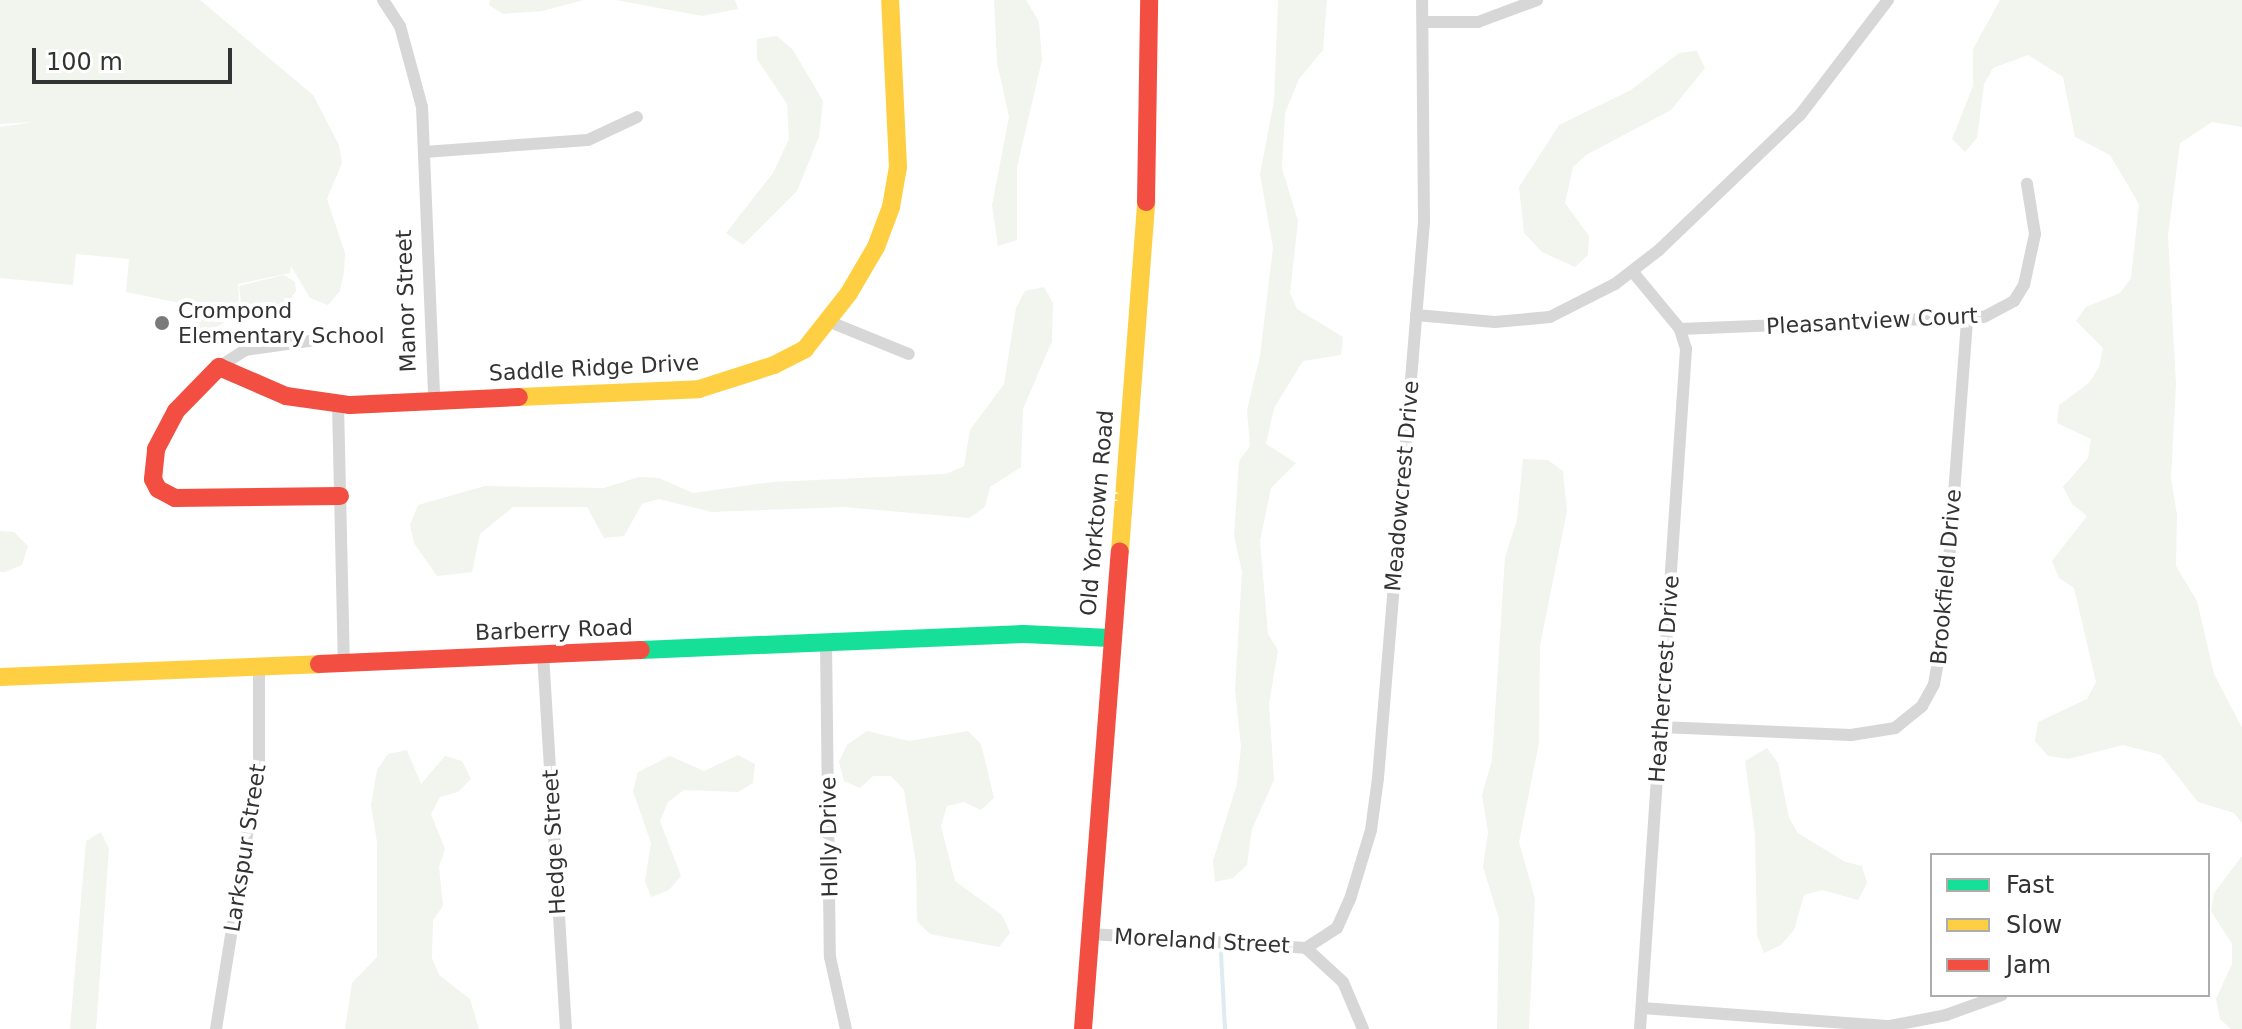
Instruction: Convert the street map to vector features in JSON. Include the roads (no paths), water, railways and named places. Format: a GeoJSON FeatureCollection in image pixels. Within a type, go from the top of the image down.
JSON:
{"type":"FeatureCollection","features":[{"type":"Feature","properties":{"kind":"street","name":"Manor Street"},"geometry":{"type":"LineString","coordinates":[[219,367],[286,396],[338,404],[434,399],[424,152],[416,76],[400,26],[383,0]]}},
{"type":"Feature","properties":{"kind":"street","name":"Saddle Ridge Drive"},"geometry":{"type":"LineString","coordinates":[[434,399],[699,389],[774,365],[805,349],[830,322],[876,247],[891,207],[898,155],[890,0]]}},
{"type":"Feature","properties":{"kind":"street","name":"Old Yorktown Road"},"geometry":{"type":"LineString","coordinates":[[1083,1029],[1110,638],[1143,263],[1151,122],[1149,0]]}},
{"type":"Feature","properties":{"kind":"street","name":"Meadowcrest Drive"},"geometry":{"type":"LineString","coordinates":[[1306,948],[1337,928],[1371,830],[1425,207],[1422,0]]}},
{"type":"Feature","properties":{"kind":"street"},"geometry":{"type":"LineString","coordinates":[[1423,22],[1478,22],[1537,0]]}},
{"type":"Feature","properties":{"kind":"street"},"geometry":{"type":"LineString","coordinates":[[1416,315],[1495,322],[1550,317],[1632,271],[1800,115],[1888,0]]}},
{"type":"Feature","properties":{"kind":"street"},"geometry":{"type":"LineString","coordinates":[[424,152],[588,140],[637,117]]}},
{"type":"Feature","properties":{"kind":"street","name":"Pleasantview Court"},"geometry":{"type":"LineString","coordinates":[[1680,329],[1967,318],[2001,310],[2024,285],[2035,234],[2027,184]]}},
{"type":"Feature","properties":{"kind":"street"},"geometry":{"type":"LineString","coordinates":[[1632,271],[1680,329]]}},
{"type":"Feature","properties":{"kind":"street","name":"Brookfield Drive"},"geometry":{"type":"LineString","coordinates":[[1660,727],[1851,735],[1895,728],[1922,706],[1934,684],[1944,627],[1967,318]]}},
{"type":"Feature","properties":{"kind":"street"},"geometry":{"type":"LineString","coordinates":[[830,322],[909,354]]}},
{"type":"Feature","properties":{"kind":"street","name":"Heathercrest Drive"},"geometry":{"type":"LineString","coordinates":[[1640,1029],[1686,349],[1680,329]]}},
{"type":"Feature","properties":{"kind":"street"},"geometry":{"type":"LineString","coordinates":[[310,341],[245,350],[219,367],[176,411],[156,449],[158,489],[175,498],[340,496]]}},
{"type":"Feature","properties":{"kind":"street"},"geometry":{"type":"LineString","coordinates":[[338,404],[344,662]]}},
{"type":"Feature","properties":{"kind":"street","name":"Barberry Road"},"geometry":{"type":"LineString","coordinates":[[0,677],[1024,634],[1110,638]]}},
{"type":"Feature","properties":{"kind":"street","name":"Holly Drive"},"geometry":{"type":"LineString","coordinates":[[826,643],[830,957],[846,1029]]}},
{"type":"Feature","properties":{"kind":"street","name":"Hedge Street"},"geometry":{"type":"LineString","coordinates":[[543,654],[566,1029]]}},
{"type":"Feature","properties":{"kind":"street","name":"Larkspur Street"},"geometry":{"type":"LineString","coordinates":[[216,1029],[259,760],[259,666]]}},
{"type":"Feature","properties":{"kind":"street","name":"Moreland Street"},"geometry":{"type":"LineString","coordinates":[[1091,934],[1306,948],[1343,982],[1363,1029]]}},
{"type":"Feature","properties":{"kind":"street"},"geometry":{"type":"LineString","coordinates":[[1642,1008],[1880,1027],[1946,1015],[1996,997]]}},
{"type":"Feature","properties":{"kind":"waterway"},"geometry":{"type":"LineString","coordinates":[[1221,953],[1225,1029]]}},
{"type":"Feature","properties":{"kind":"place","name":"Crompond Elementary School"},"geometry":{"type":"Point","coordinates":[162,323]}}]}
